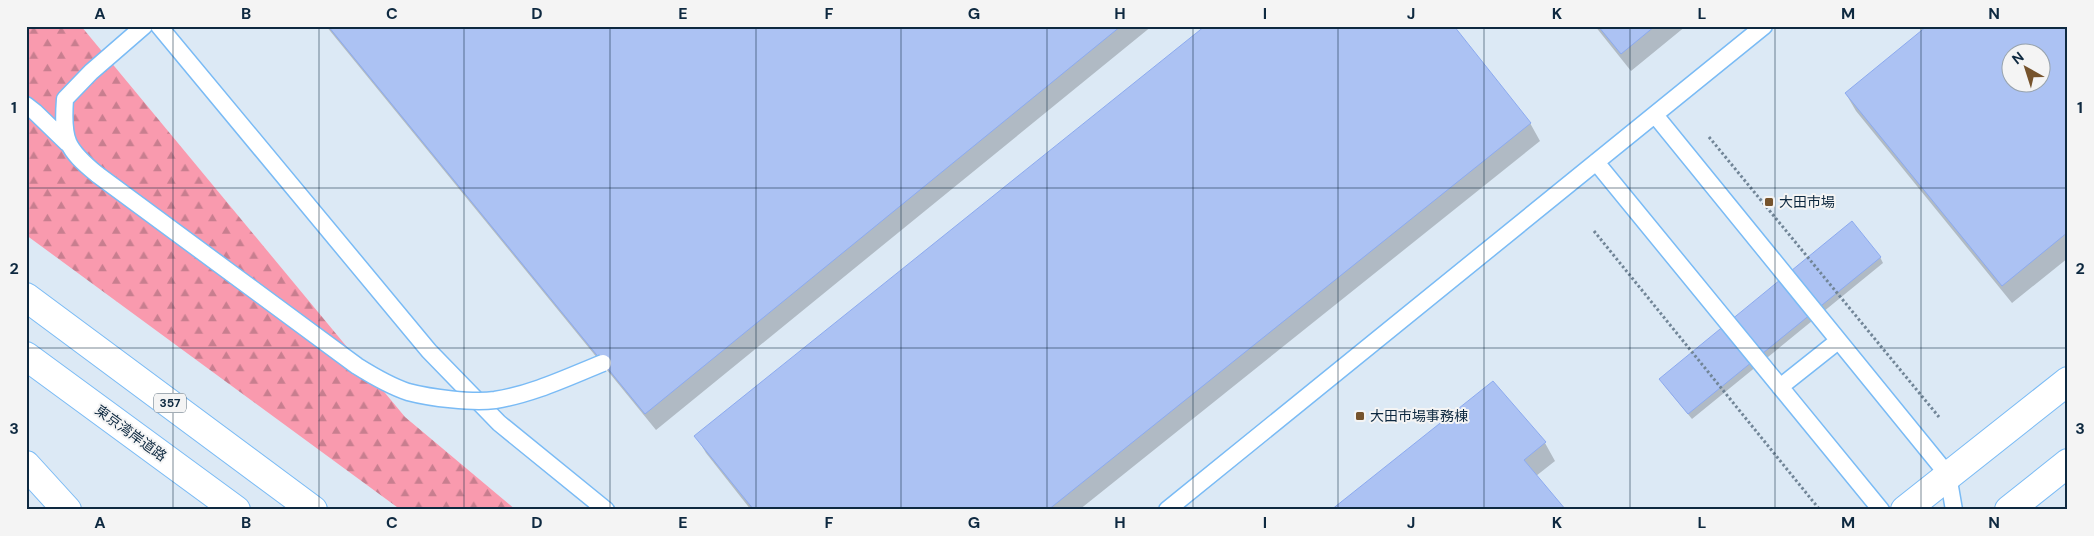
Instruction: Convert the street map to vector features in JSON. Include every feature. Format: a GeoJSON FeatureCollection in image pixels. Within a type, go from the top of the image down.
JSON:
{"type":"FeatureCollection","features":[{"type":"Feature","properties":{"kind":"main road","name":"357"},"geometry":{"type":"LineString","coordinates":[[26,297],[313,510]]}},
{"type":"Feature","properties":{"kind":"main road","name":"東京湾岸道路"},"geometry":{"type":"LineString","coordinates":[[26,356],[236,510]]}},
{"type":"Feature","properties":{"kind":"main road"},"geometry":{"type":"LineString","coordinates":[[1905,510],[2068,381]]}},
{"type":"Feature","properties":{"kind":"main road"},"geometry":{"type":"LineString","coordinates":[[2010,510],[2068,463]]}},
{"type":"Feature","properties":{"kind":"main road"},"geometry":{"type":"LineString","coordinates":[[26,465],[67,510]]}},
{"type":"Feature","properties":{"kind":"main road"},"geometry":{"type":"LineString","coordinates":[[26,493],[49,510]]}},
{"type":"Feature","properties":{"kind":"lane"},"geometry":{"type":"LineString","coordinates":[[67,143],[64,120],[65,98],[91,72],[144,26]]}},
{"type":"Feature","properties":{"kind":"lane"},"geometry":{"type":"LineString","coordinates":[[159,26],[429,351],[499,423],[606,510]]}},
{"type":"Feature","properties":{"kind":"lane"},"geometry":{"type":"LineString","coordinates":[[1167,510],[1764,26]]}},
{"type":"Feature","properties":{"kind":"lane"},"geometry":{"type":"LineString","coordinates":[[26,105],[67,143],[79,160],[98,176],[357,366],[384,382],[408,392],[462,399],[494,400],[536,390],[603,363]]}},
{"type":"Feature","properties":{"kind":"lane"},"geometry":{"type":"LineString","coordinates":[[1655,115],[1948,475],[1954,510]]}},
{"type":"Feature","properties":{"kind":"lane"},"geometry":{"type":"LineString","coordinates":[[1596,162],[1881,510]]}},
{"type":"Feature","properties":{"kind":"lane"},"geometry":{"type":"LineString","coordinates":[[1780,387],[1838,341]]}},
{"type":"Feature","properties":{"kind":"path"},"geometry":{"type":"LineString","coordinates":[[1709,137],[1939,417]]}},
{"type":"Feature","properties":{"kind":"path"},"geometry":{"type":"LineString","coordinates":[[1594,231],[1820,510]]}},
{"type":"Feature","properties":{"kind":"green space"},"geometry":{"type":"Polygon","coordinates":[[[30,26],[81,26],[405,417],[516,510],[401,510],[26,235],[26,29],[30,26]]]}},
{"type":"Feature","properties":{"kind":"building"},"geometry":{"type":"Polygon","coordinates":[[[328,26],[1121,26],[645,414],[328,26]]]}},
{"type":"Feature","properties":{"kind":"building"},"geometry":{"type":"Polygon","coordinates":[[[1205,26],[1454,26],[1531,123],[1048,510],[754,510],[694,436],[1205,26]]]}},
{"type":"Feature","properties":{"kind":"building"},"geometry":{"type":"Polygon","coordinates":[[[1598,26],[1655,26],[1621,54],[1598,26]]]}},
{"type":"Feature","properties":{"kind":"building"},"geometry":{"type":"Polygon","coordinates":[[[1927,26],[2068,26],[2068,232],[2002,286],[1845,93],[1927,26]]]}},
{"type":"Feature","properties":{"kind":"building"},"geometry":{"type":"Polygon","coordinates":[[[1852,221],[1881,257],[1688,414],[1659,379],[1852,221]]]}},
{"type":"Feature","properties":{"kind":"building"},"geometry":{"type":"Polygon","coordinates":[[[1493,381],[1546,442],[1524,460],[1566,510],[1331,510],[1493,381]]]}},
{"type":"Feature","properties":{"kind":"place","name":"大田市場"},"geometry":{"type":"Point","coordinates":[1769,202]}},
{"type":"Feature","properties":{"kind":"place","name":"大田市場事務棟"},"geometry":{"type":"Point","coordinates":[1360,416]}}]}
